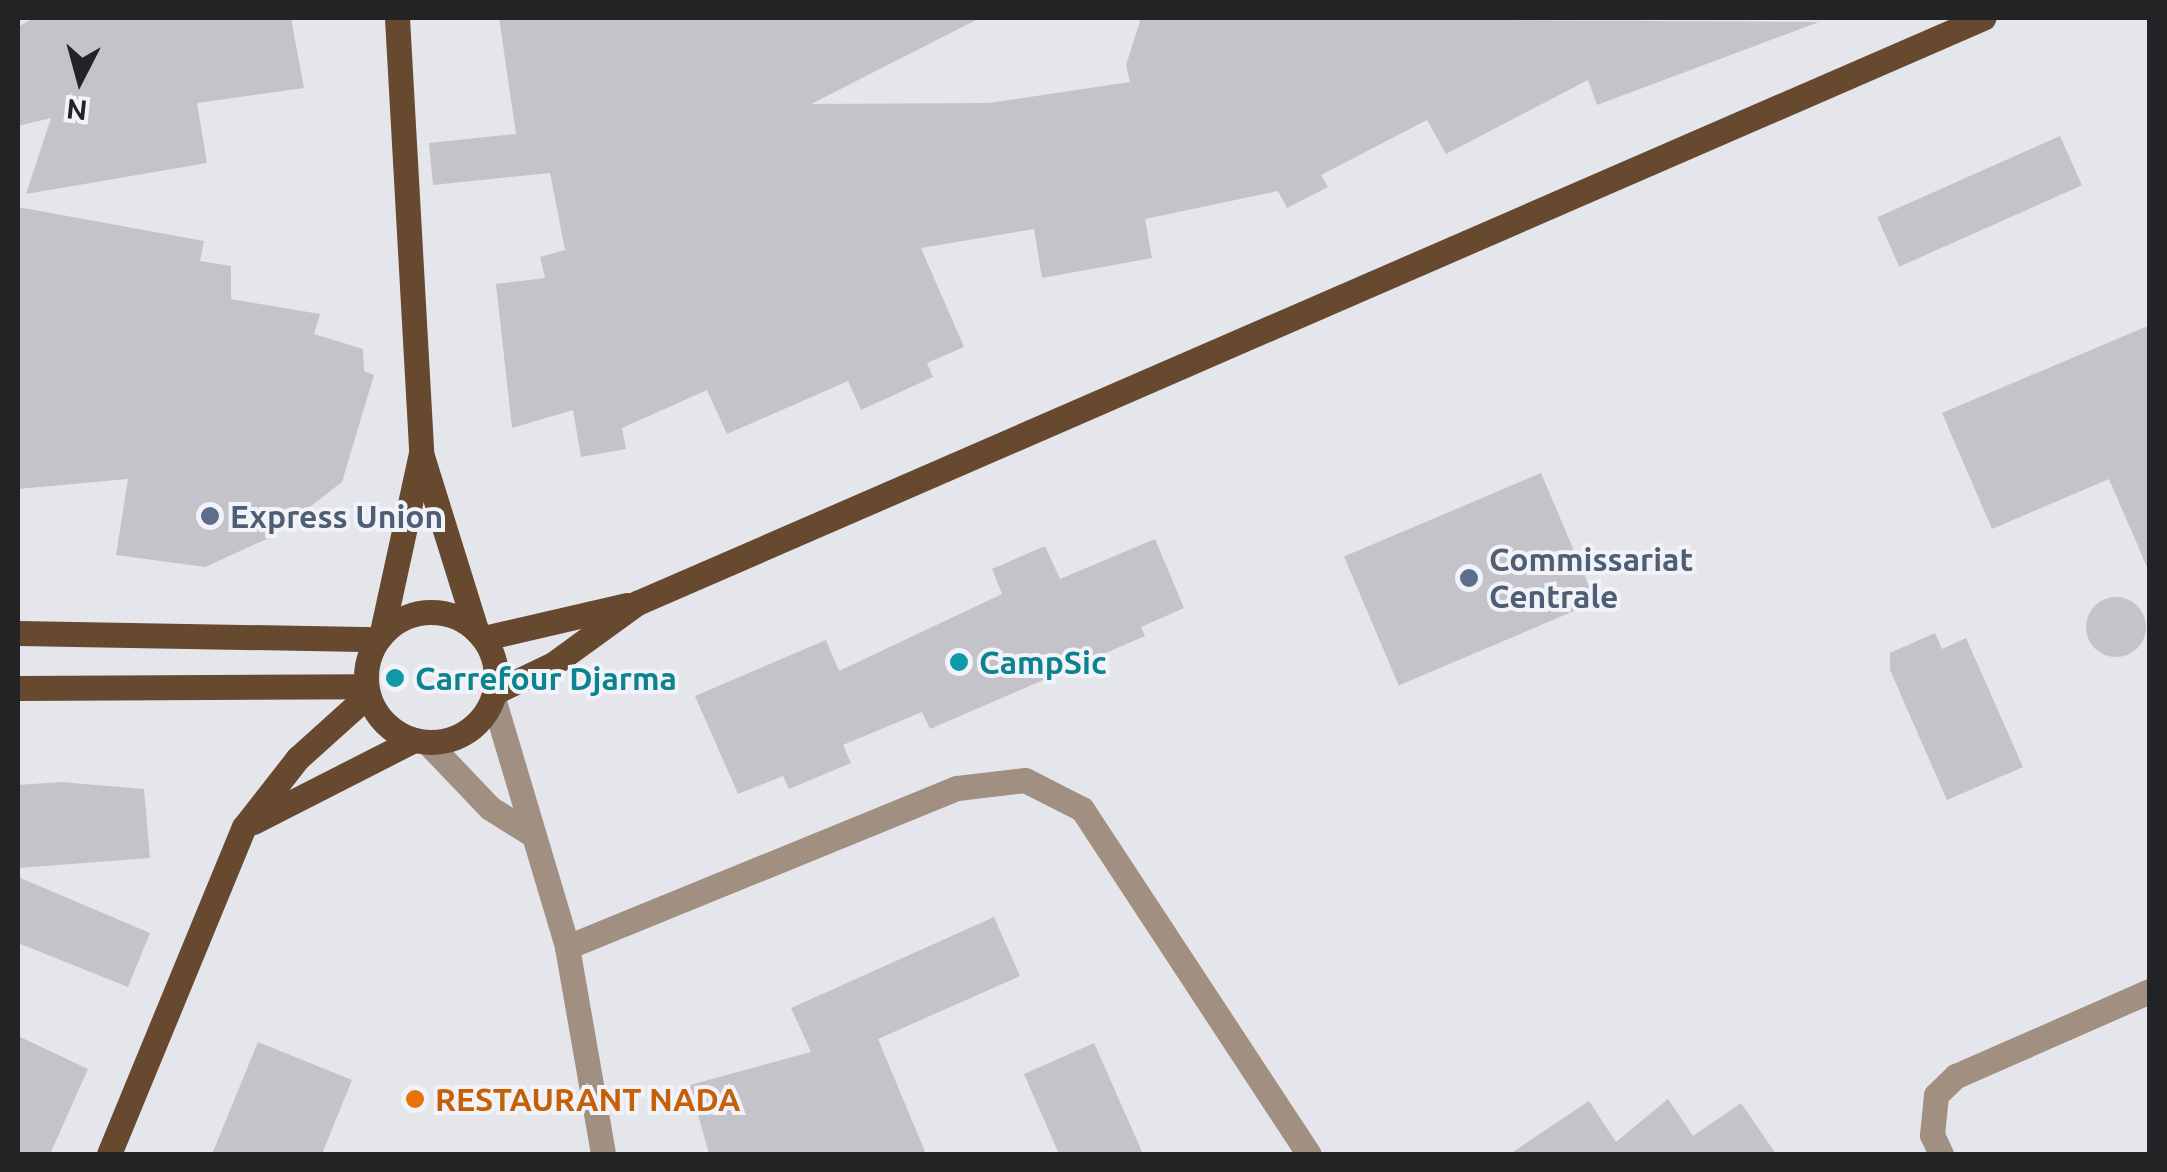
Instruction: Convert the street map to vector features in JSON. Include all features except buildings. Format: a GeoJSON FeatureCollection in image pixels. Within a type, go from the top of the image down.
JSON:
{"type":"FeatureCollection","features":[{"type":"Feature","properties":{"kind":"main road"},"geometry":{"type":"LineString","coordinates":[[397,18],[420,453],[480,634],[494,695]]}},
{"type":"Feature","properties":{"kind":"main road"},"geometry":{"type":"LineString","coordinates":[[244,827],[421,741],[468,731],[494,695],[553,664],[636,604],[1983,18]]}},
{"type":"Feature","properties":{"kind":"main road"},"geometry":{"type":"LineString","coordinates":[[110,1154],[244,827],[298,758],[367,690],[420,453]]}},
{"type":"Feature","properties":{"kind":"main road"},"geometry":{"type":"LineString","coordinates":[[18,633],[380,636],[421,612],[452,614],[480,634],[636,604]]}},
{"type":"Feature","properties":{"kind":"main road"},"geometry":{"type":"LineString","coordinates":[[18,688],[367,690]]}},
{"type":"Feature","properties":{"kind":"main road"},"geometry":{"type":"LineString","coordinates":[[367,690],[382,720],[421,741]]}},
{"type":"Feature","properties":{"kind":"street"},"geometry":{"type":"LineString","coordinates":[[494,695],[526,786],[530,833],[568,946],[603,1154]]}},
{"type":"Feature","properties":{"kind":"street"},"geometry":{"type":"LineString","coordinates":[[421,741],[490,808],[530,833]]}},
{"type":"Feature","properties":{"kind":"street"},"geometry":{"type":"LineString","coordinates":[[568,946],[956,788],[1024,780],[1082,809],[1309,1154]]}},
{"type":"Feature","properties":{"kind":"street"},"geometry":{"type":"LineString","coordinates":[[1941,1154],[1932,1135],[1936,1095],[1956,1076],[2150,991]]}},
{"type":"Feature","properties":{"kind":"place","name":"Express Union"},"geometry":{"type":"Point","coordinates":[210,516]}},
{"type":"Feature","properties":{"kind":"place","name":"Commissariat Centrale"},"geometry":{"type":"Point","coordinates":[1469,578]}},
{"type":"Feature","properties":{"kind":"place","name":"CampSic"},"geometry":{"type":"Point","coordinates":[959,662]}},
{"type":"Feature","properties":{"kind":"place","name":"Carrefour Djarma"},"geometry":{"type":"Point","coordinates":[395,678]}},
{"type":"Feature","properties":{"kind":"place","name":"RESTAURANT NADA"},"geometry":{"type":"Point","coordinates":[415,1099]}}]}
